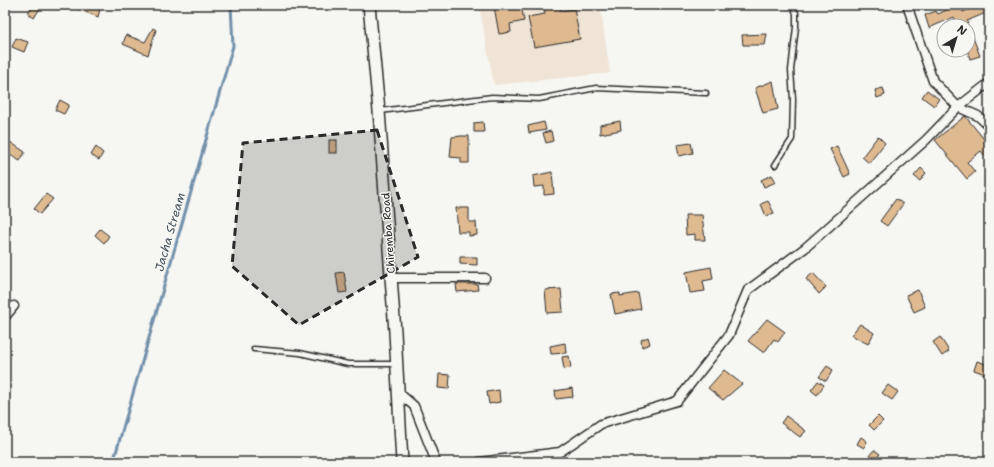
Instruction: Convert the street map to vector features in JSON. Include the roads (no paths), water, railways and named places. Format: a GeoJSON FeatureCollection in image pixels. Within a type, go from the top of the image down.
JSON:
{"type":"FeatureCollection","features":[{"type":"Feature","properties":{"kind":"main road","name":"Chiremba Road"},"geometry":{"type":"LineString","coordinates":[[369,5],[379,111],[390,278],[398,364],[402,462]]}},
{"type":"Feature","properties":{"kind":"street"},"geometry":{"type":"LineString","coordinates":[[907,5],[933,81],[958,107],[978,116],[989,126]]}},
{"type":"Feature","properties":{"kind":"street"},"geometry":{"type":"LineString","coordinates":[[479,462],[560,452],[601,424],[677,400],[729,335],[748,290],[805,248],[926,140],[958,107],[989,83]]}},
{"type":"Feature","properties":{"kind":"street"},"geometry":{"type":"LineString","coordinates":[[390,278],[485,278]]}},
{"type":"Feature","properties":{"kind":"street"},"geometry":{"type":"LineString","coordinates":[[5,317],[14,306]]}},
{"type":"Feature","properties":{"kind":"street"},"geometry":{"type":"LineString","coordinates":[[399,392],[414,406],[436,462]]}},
{"type":"Feature","properties":{"kind":"lane"},"geometry":{"type":"LineString","coordinates":[[775,165],[792,139],[793,99],[791,70],[796,27],[796,13],[792,5]]}},
{"type":"Feature","properties":{"kind":"lane"},"geometry":{"type":"LineString","coordinates":[[379,111],[492,97],[539,99],[596,88],[706,93]]}},
{"type":"Feature","properties":{"kind":"lane"},"geometry":{"type":"LineString","coordinates":[[254,349],[300,353],[348,364],[398,364]]}},
{"type":"Feature","properties":{"kind":"waterway","name":"Jacha Stream"},"geometry":{"type":"LineString","coordinates":[[111,462],[115,456],[233,46],[231,5]]}}]}
